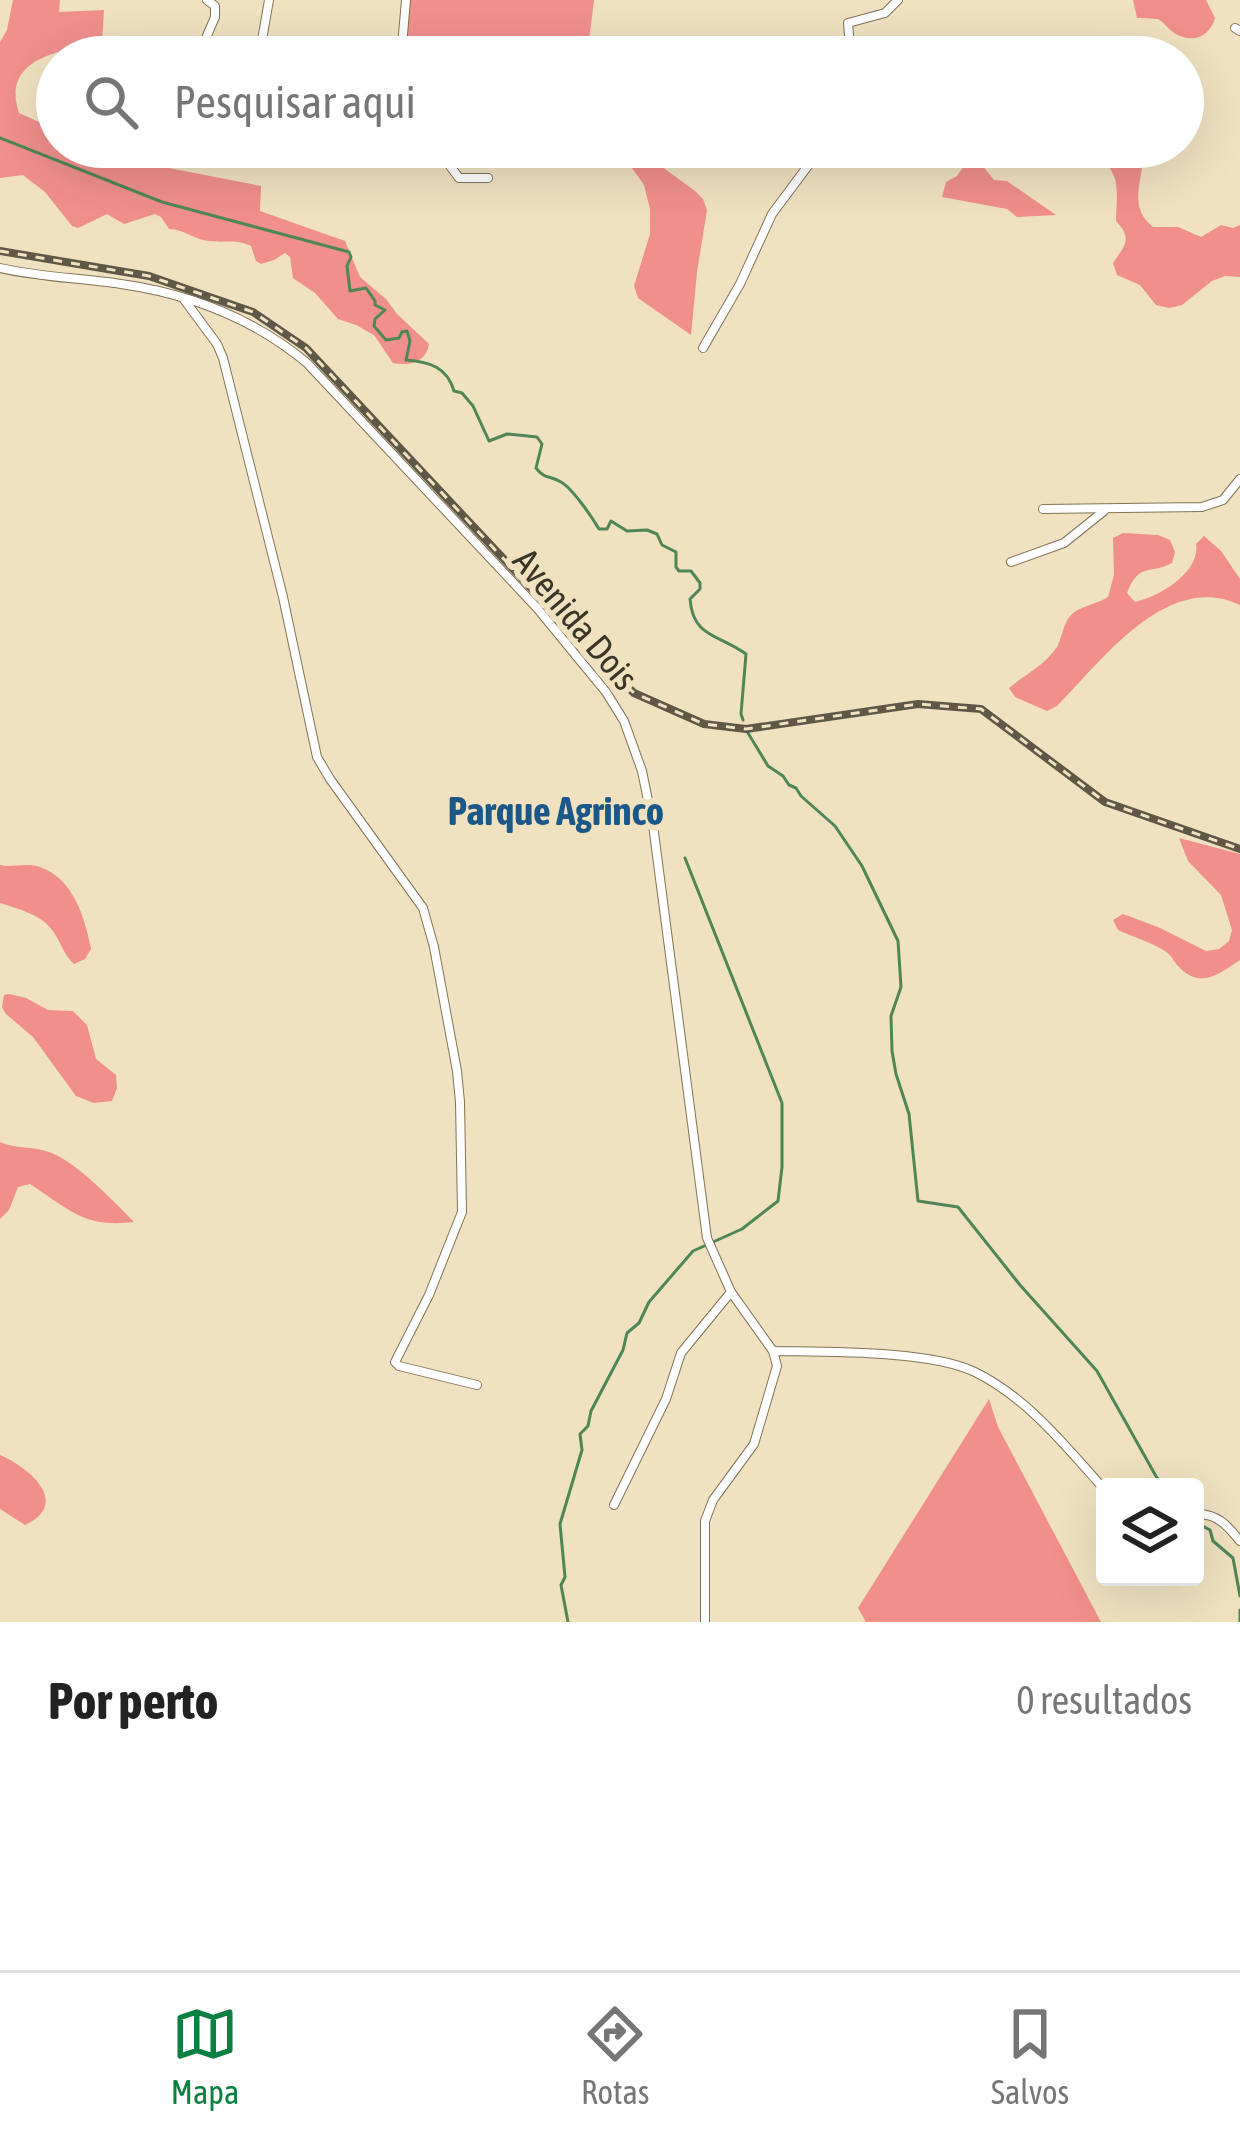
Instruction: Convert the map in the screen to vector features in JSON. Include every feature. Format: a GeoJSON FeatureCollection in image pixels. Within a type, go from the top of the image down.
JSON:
{"type":"FeatureCollection","features":[{"type":"Feature","properties":{"kind":"street"},"geometry":{"type":"LineString","coordinates":[[207,0],[215,6],[215,16],[207,36]]}},
{"type":"Feature","properties":{"kind":"street"},"geometry":{"type":"LineString","coordinates":[[263,36],[269,0]]}},
{"type":"Feature","properties":{"kind":"street"},"geometry":{"type":"LineString","coordinates":[[403,36],[406,0]]}},
{"type":"Feature","properties":{"kind":"street"},"geometry":{"type":"LineString","coordinates":[[849,36],[848,23],[885,13],[898,0]]}},
{"type":"Feature","properties":{"kind":"street"},"geometry":{"type":"LineString","coordinates":[[452,168],[459,178],[488,178]]}},
{"type":"Feature","properties":{"kind":"street"},"geometry":{"type":"LineString","coordinates":[[703,348],[772,214],[806,168]]}},
{"type":"Feature","properties":{"kind":"street","name":"Avenida Dois"},"geometry":{"type":"LineString","coordinates":[[0,268],[125,284],[182,297],[260,328],[307,363],[537,608],[606,692],[624,721],[642,771],[653,825],[709,1244],[731,1292],[773,1351]]}},
{"type":"Feature","properties":{"kind":"street"},"geometry":{"type":"LineString","coordinates":[[182,297],[223,358],[317,757],[416,896],[428,923],[457,1070],[462,1212],[429,1295],[395,1362],[477,1385]]}},
{"type":"Feature","properties":{"kind":"street"},"geometry":{"type":"LineString","coordinates":[[1043,509],[1214,505],[1240,479]]}},
{"type":"Feature","properties":{"kind":"street"},"geometry":{"type":"LineString","coordinates":[[1011,562],[1064,543],[1106,510]]}},
{"type":"Feature","properties":{"kind":"street"},"geometry":{"type":"LineString","coordinates":[[614,1505],[666,1399],[681,1353],[731,1292]]}},
{"type":"Feature","properties":{"kind":"street"},"geometry":{"type":"LineString","coordinates":[[705,1622],[705,1521],[712,1500],[754,1444],[776,1374],[773,1351],[935,1360],[973,1371],[1026,1408],[1096,1480]]}},
{"type":"Feature","properties":{"kind":"street"},"geometry":{"type":"LineString","coordinates":[[1204,1513],[1223,1521],[1240,1541]]}},
{"type":"Feature","properties":{"kind":"shaded area"},"geometry":{"type":"Polygon","coordinates":[[[13,0],[60,0],[59,12],[104,10],[102,36],[36,36],[36,62],[19,79],[16,94],[19,113],[36,121],[36,168],[169,168],[261,186],[260,211],[345,241],[360,277],[429,344],[421,359],[393,363],[374,335],[338,319],[315,293],[293,278],[285,253],[261,264],[251,246],[204,240],[169,229],[155,214],[124,224],[107,214],[78,228],[23,175],[0,178],[0,42],[13,0]]]}},
{"type":"Feature","properties":{"kind":"shaded area"},"geometry":{"type":"Polygon","coordinates":[[[402,0],[594,0],[590,36],[407,36],[402,0]]]}},
{"type":"Feature","properties":{"kind":"shaded area"},"geometry":{"type":"Polygon","coordinates":[[[1133,0],[1206,0],[1215,18],[1205,34],[1182,36],[1158,19],[1137,18],[1133,0]]]}},
{"type":"Feature","properties":{"kind":"shaded area"},"geometry":{"type":"Polygon","coordinates":[[[632,168],[664,168],[695,191],[707,210],[691,335],[638,298],[634,286],[650,234],[644,185],[632,168]]]}},
{"type":"Feature","properties":{"kind":"shaded area"},"geometry":{"type":"Polygon","coordinates":[[[963,168],[984,168],[994,180],[1007,181],[1056,215],[1017,217],[1007,209],[942,197],[946,182],[963,168]]]}},
{"type":"Feature","properties":{"kind":"shaded area"},"geometry":{"type":"Polygon","coordinates":[[[1110,168],[1142,168],[1139,203],[1153,227],[1178,227],[1201,237],[1221,225],[1240,225],[1240,277],[1212,281],[1182,305],[1169,308],[1156,305],[1140,285],[1117,275],[1113,263],[1126,237],[1116,221],[1110,168]]]}},
{"type":"Feature","properties":{"kind":"shaded area"},"geometry":{"type":"Polygon","coordinates":[[[1123,533],[1158,535],[1170,540],[1175,552],[1172,563],[1136,577],[1127,593],[1135,602],[1166,589],[1185,573],[1204,536],[1240,579],[1240,605],[1213,597],[1162,610],[1115,645],[1047,711],[1015,697],[1009,688],[1055,650],[1072,614],[1108,597],[1114,575],[1113,538],[1123,533]]]}},
{"type":"Feature","properties":{"kind":"shaded area"},"geometry":{"type":"Polygon","coordinates":[[[1179,838],[1240,854],[1240,960],[1209,977],[1186,973],[1165,951],[1118,930],[1113,920],[1123,914],[1206,951],[1229,941],[1232,930],[1221,895],[1188,861],[1179,838]]]}},
{"type":"Feature","properties":{"kind":"shaded area"},"geometry":{"type":"Polygon","coordinates":[[[0,865],[35,866],[61,880],[76,900],[85,925],[91,949],[85,959],[74,964],[42,920],[0,903],[0,865]]]}},
{"type":"Feature","properties":{"kind":"shaded area"},"geometry":{"type":"Polygon","coordinates":[[[4,995],[48,1010],[73,1011],[87,1025],[96,1059],[116,1075],[112,1101],[94,1103],[76,1096],[33,1037],[6,1014],[2,1007],[4,995]]]}},
{"type":"Feature","properties":{"kind":"shaded area"},"geometry":{"type":"Polygon","coordinates":[[[0,1142],[60,1157],[134,1222],[90,1219],[30,1184],[18,1187],[0,1219],[0,1142]]]}},
{"type":"Feature","properties":{"kind":"shaded area"},"geometry":{"type":"Polygon","coordinates":[[[989,1399],[998,1427],[1101,1622],[866,1622],[858,1608],[989,1399]]]}},
{"type":"Feature","properties":{"kind":"shaded area"},"geometry":{"type":"Polygon","coordinates":[[[0,1455],[33,1477],[45,1496],[39,1516],[25,1525],[0,1509],[0,1455]]]}},
{"type":"Feature","properties":{"kind":"waterway"},"geometry":{"type":"LineString","coordinates":[[0,138],[36,152]]}},
{"type":"Feature","properties":{"kind":"waterway"},"geometry":{"type":"LineString","coordinates":[[76,168],[162,202],[349,252],[350,291],[366,288],[375,305],[385,310],[374,326],[386,340],[407,331],[406,360],[442,371],[454,391],[473,406],[489,441],[507,434],[537,437],[542,444],[536,468],[566,485],[599,529],[607,529],[611,521],[627,531],[647,530],[676,552],[679,571],[691,571],[700,583],[690,599],[696,621],[709,634],[746,654],[743,720]]}},
{"type":"Feature","properties":{"kind":"waterway"},"geometry":{"type":"LineString","coordinates":[[748,733],[768,766],[835,826],[862,866],[898,941],[901,987],[891,1016],[892,1051],[909,1114],[918,1201],[958,1207],[1097,1371],[1157,1478]]}},
{"type":"Feature","properties":{"kind":"waterway"},"geometry":{"type":"LineString","coordinates":[[568,1622],[561,1585],[565,1577],[560,1524],[582,1450],[580,1434],[588,1426],[627,1333],[693,1251],[742,1229],[778,1201],[782,1103],[685,858]]}},
{"type":"Feature","properties":{"kind":"waterway"},"geometry":{"type":"LineString","coordinates":[[1204,1527],[1233,1558],[1240,1596]]}},
{"type":"Feature","properties":{"kind":"waterway"},"geometry":{"type":"LineString","coordinates":[[1240,1610],[1240,1621]]}},
{"type":"Feature","properties":{"kind":"railway"},"geometry":{"type":"LineString","coordinates":[[0,251],[149,276],[253,312],[306,348],[634,693],[704,724],[746,729],[918,704],[981,709],[1105,802],[1240,849]]}},
{"type":"Feature","properties":{"kind":"district","name":"Parque Agrinco"},"geometry":{"type":"Point","coordinates":[556,811]}}]}
